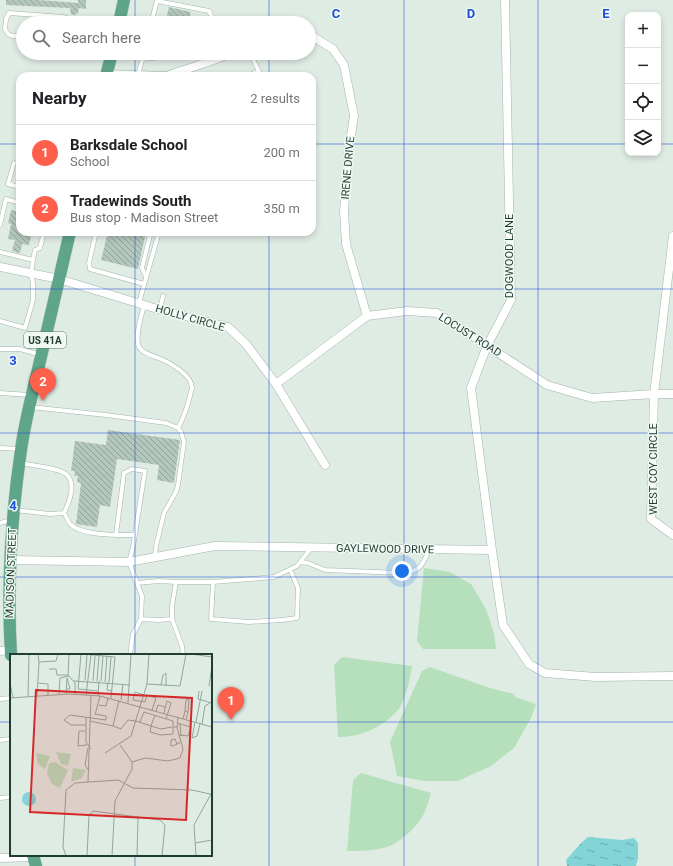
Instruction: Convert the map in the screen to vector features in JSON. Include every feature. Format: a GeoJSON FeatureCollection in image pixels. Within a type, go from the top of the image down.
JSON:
{"type":"FeatureCollection","features":[{"type":"Feature","properties":{"kind":"main road"},"geometry":{"type":"LineString","coordinates":[[121,16],[124,0]]}},
{"type":"Feature","properties":{"kind":"main road"},"geometry":{"type":"LineString","coordinates":[[108,72],[110,60]]}},
{"type":"Feature","properties":{"kind":"main road","name":"MADISON STREET"},"geometry":{"type":"LineString","coordinates":[[7,652],[7,587],[11,560],[21,449],[69,236]]}},
{"type":"Feature","properties":{"kind":"street","name":"DOGWOOD LANE"},"geometry":{"type":"LineString","coordinates":[[492,550],[471,388],[488,346],[511,300],[504,0]]}},
{"type":"Feature","properties":{"kind":"street","name":"IRENE DRIVE"},"geometry":{"type":"LineString","coordinates":[[316,39],[332,49],[344,65],[354,116],[348,155],[344,211],[346,244],[367,316]]}},
{"type":"Feature","properties":{"kind":"street"},"geometry":{"type":"LineString","coordinates":[[178,72],[213,60]]}},
{"type":"Feature","properties":{"kind":"street"},"geometry":{"type":"LineString","coordinates":[[654,394],[671,266],[673,236]]}},
{"type":"Feature","properties":{"kind":"street","name":"HOLLY CIRCLE"},"geometry":{"type":"LineString","coordinates":[[0,267],[59,279],[141,304],[228,327],[246,344],[276,384],[326,465]]}},
{"type":"Feature","properties":{"kind":"street","name":"LOCUST ROAD"},"geometry":{"type":"LineString","coordinates":[[276,384],[367,316],[407,311],[437,313],[547,385],[592,398],[673,394]]}},
{"type":"Feature","properties":{"kind":"street","name":"WEST COY CIRCLE"},"geometry":{"type":"LineString","coordinates":[[654,394],[651,519],[673,535]]}},
{"type":"Feature","properties":{"kind":"street","name":"GAYLEWOOD DRIVE"},"geometry":{"type":"LineString","coordinates":[[11,560],[129,562],[215,546],[492,550]]}},
{"type":"Feature","properties":{"kind":"street"},"geometry":{"type":"LineString","coordinates":[[492,550],[503,625],[529,664],[545,673],[596,677],[673,676]]}},
{"type":"Feature","properties":{"kind":"street"},"geometry":{"type":"LineString","coordinates":[[0,858],[34,859]]}},
{"type":"Feature","properties":{"kind":"lane"},"geometry":{"type":"LineString","coordinates":[[153,16],[157,1],[209,12],[211,16]]}},
{"type":"Feature","properties":{"kind":"lane"},"geometry":{"type":"LineString","coordinates":[[16,36],[8,34],[6,29],[6,19],[9,13],[52,16]]}},
{"type":"Feature","properties":{"kind":"lane"},"geometry":{"type":"LineString","coordinates":[[139,72],[142,60]]}},
{"type":"Feature","properties":{"kind":"lane"},"geometry":{"type":"LineString","coordinates":[[253,60],[258,70],[254,72]]}},
{"type":"Feature","properties":{"kind":"lane"},"geometry":{"type":"LineString","coordinates":[[14,162],[8,184],[16,186]]}},
{"type":"Feature","properties":{"kind":"lane"},"geometry":{"type":"LineString","coordinates":[[0,225],[6,199],[16,202]]}},
{"type":"Feature","properties":{"kind":"lane"},"geometry":{"type":"LineString","coordinates":[[0,321],[25,328],[33,300],[33,283],[31,274],[33,260],[35,250],[40,248],[43,236]]}},
{"type":"Feature","properties":{"kind":"lane"},"geometry":{"type":"LineString","coordinates":[[95,236],[89,263],[90,269],[144,284]]}},
{"type":"Feature","properties":{"kind":"lane"},"geometry":{"type":"LineString","coordinates":[[146,278],[142,268],[150,236]]}},
{"type":"Feature","properties":{"kind":"lane"},"geometry":{"type":"LineString","coordinates":[[158,236],[144,284],[137,339],[139,346],[147,354],[178,368],[190,381],[192,387],[184,416],[178,428]]}},
{"type":"Feature","properties":{"kind":"lane"},"geometry":{"type":"LineString","coordinates":[[0,252],[33,260]]}},
{"type":"Feature","properties":{"kind":"lane"},"geometry":{"type":"LineString","coordinates":[[160,309],[163,296]]}},
{"type":"Feature","properties":{"kind":"lane"},"geometry":{"type":"LineString","coordinates":[[0,349],[20,349],[41,355]]}},
{"type":"Feature","properties":{"kind":"lane"},"geometry":{"type":"LineString","coordinates":[[0,393],[31,401],[106,415],[166,423],[178,428],[184,442],[178,485],[176,492],[164,512],[155,557]]}},
{"type":"Feature","properties":{"kind":"lane"},"geometry":{"type":"LineString","coordinates":[[0,448],[21,449]]}},
{"type":"Feature","properties":{"kind":"lane"},"geometry":{"type":"LineString","coordinates":[[19,463],[60,470],[68,476],[72,487],[70,502],[64,513]]}},
{"type":"Feature","properties":{"kind":"lane"},"geometry":{"type":"LineString","coordinates":[[116,534],[124,473],[132,469],[145,471],[133,547],[129,562],[142,596],[141,619],[132,634],[130,654]]}},
{"type":"Feature","properties":{"kind":"lane"},"geometry":{"type":"LineString","coordinates":[[0,523],[14,515],[64,513]]}},
{"type":"Feature","properties":{"kind":"lane"},"geometry":{"type":"LineString","coordinates":[[64,513],[70,523],[76,528],[90,533],[134,536]]}},
{"type":"Feature","properties":{"kind":"lane"},"geometry":{"type":"LineString","coordinates":[[137,583],[213,582],[274,577],[297,566],[311,548]]}},
{"type":"Feature","properties":{"kind":"lane"},"geometry":{"type":"LineString","coordinates":[[300,562],[308,563],[325,570],[402,573],[414,572],[423,564],[429,549]]}},
{"type":"Feature","properties":{"kind":"lane"},"geometry":{"type":"LineString","coordinates":[[213,582],[211,619],[249,622],[297,618],[298,588],[290,569]]}},
{"type":"Feature","properties":{"kind":"lane"},"geometry":{"type":"LineString","coordinates":[[176,582],[172,606],[172,619],[182,646],[183,654]]}},
{"type":"Feature","properties":{"kind":"lane"},"geometry":{"type":"LineString","coordinates":[[141,619],[172,619]]}},
{"type":"Feature","properties":{"kind":"lane"},"geometry":{"type":"LineString","coordinates":[[0,699],[10,698]]}},
{"type":"Feature","properties":{"kind":"lane"},"geometry":{"type":"LineString","coordinates":[[0,740],[10,738]]}},
{"type":"Feature","properties":{"kind":"lane"},"geometry":{"type":"LineString","coordinates":[[0,798],[10,797]]}},
{"type":"Feature","properties":{"kind":"green space"},"geometry":{"type":"Polygon","coordinates":[[[424,568],[450,572],[471,584],[486,609],[494,633],[496,649],[423,649],[417,641],[424,568]]]}},
{"type":"Feature","properties":{"kind":"green space"},"geometry":{"type":"Polygon","coordinates":[[[342,657],[412,666],[405,697],[399,708],[392,716],[374,729],[367,732],[353,736],[338,737],[334,665],[342,657]]]}},
{"type":"Feature","properties":{"kind":"green space"},"geometry":{"type":"Polygon","coordinates":[[[430,667],[490,688],[514,694],[515,697],[536,704],[531,718],[514,748],[491,766],[458,781],[424,781],[397,776],[390,742],[422,671],[430,667]]]}},
{"type":"Feature","properties":{"kind":"green space"},"geometry":{"type":"Polygon","coordinates":[[[361,773],[431,793],[426,810],[421,819],[411,831],[396,843],[378,849],[347,851],[353,780],[361,773]]]}},
{"type":"Feature","properties":{"kind":"water"},"geometry":{"type":"Polygon","coordinates":[[[588,837],[622,840],[634,838],[638,843],[638,858],[636,866],[567,866],[566,860],[588,837]]]}},
{"type":"Feature","properties":{"kind":"building"},"geometry":{"type":"Polygon","coordinates":[[[6,0],[38,0],[78,3],[78,0],[86,0],[86,9],[79,8],[78,13],[75,15],[71,14],[70,8],[6,5],[6,0]]]}},
{"type":"Feature","properties":{"kind":"building"},"geometry":{"type":"Polygon","coordinates":[[[169,7],[191,12],[190,16],[167,16],[169,7]]]}},
{"type":"Feature","properties":{"kind":"building"},"geometry":{"type":"Polygon","coordinates":[[[11,210],[16,211],[16,236],[31,236],[29,245],[22,244],[20,253],[12,251],[15,240],[8,239],[11,224],[8,223],[11,210]]]}},
{"type":"Feature","properties":{"kind":"building"},"geometry":{"type":"Polygon","coordinates":[[[107,236],[145,236],[138,269],[101,260],[107,236]]]}},
{"type":"Feature","properties":{"kind":"building"},"geometry":{"type":"Polygon","coordinates":[[[108,430],[180,440],[174,483],[157,480],[159,465],[117,459],[110,507],[100,505],[97,527],[76,524],[81,483],[77,482],[78,476],[74,476],[75,471],[71,471],[75,441],[106,445],[108,430]]]}},
{"type":"Feature","properties":{"kind":"place","name":"Tradewinds South"},"geometry":{"type":"Point","coordinates":[43,401]}},
{"type":"Feature","properties":{"kind":"place","name":"Barksdale School"},"geometry":{"type":"Point","coordinates":[231,720]}}]}
